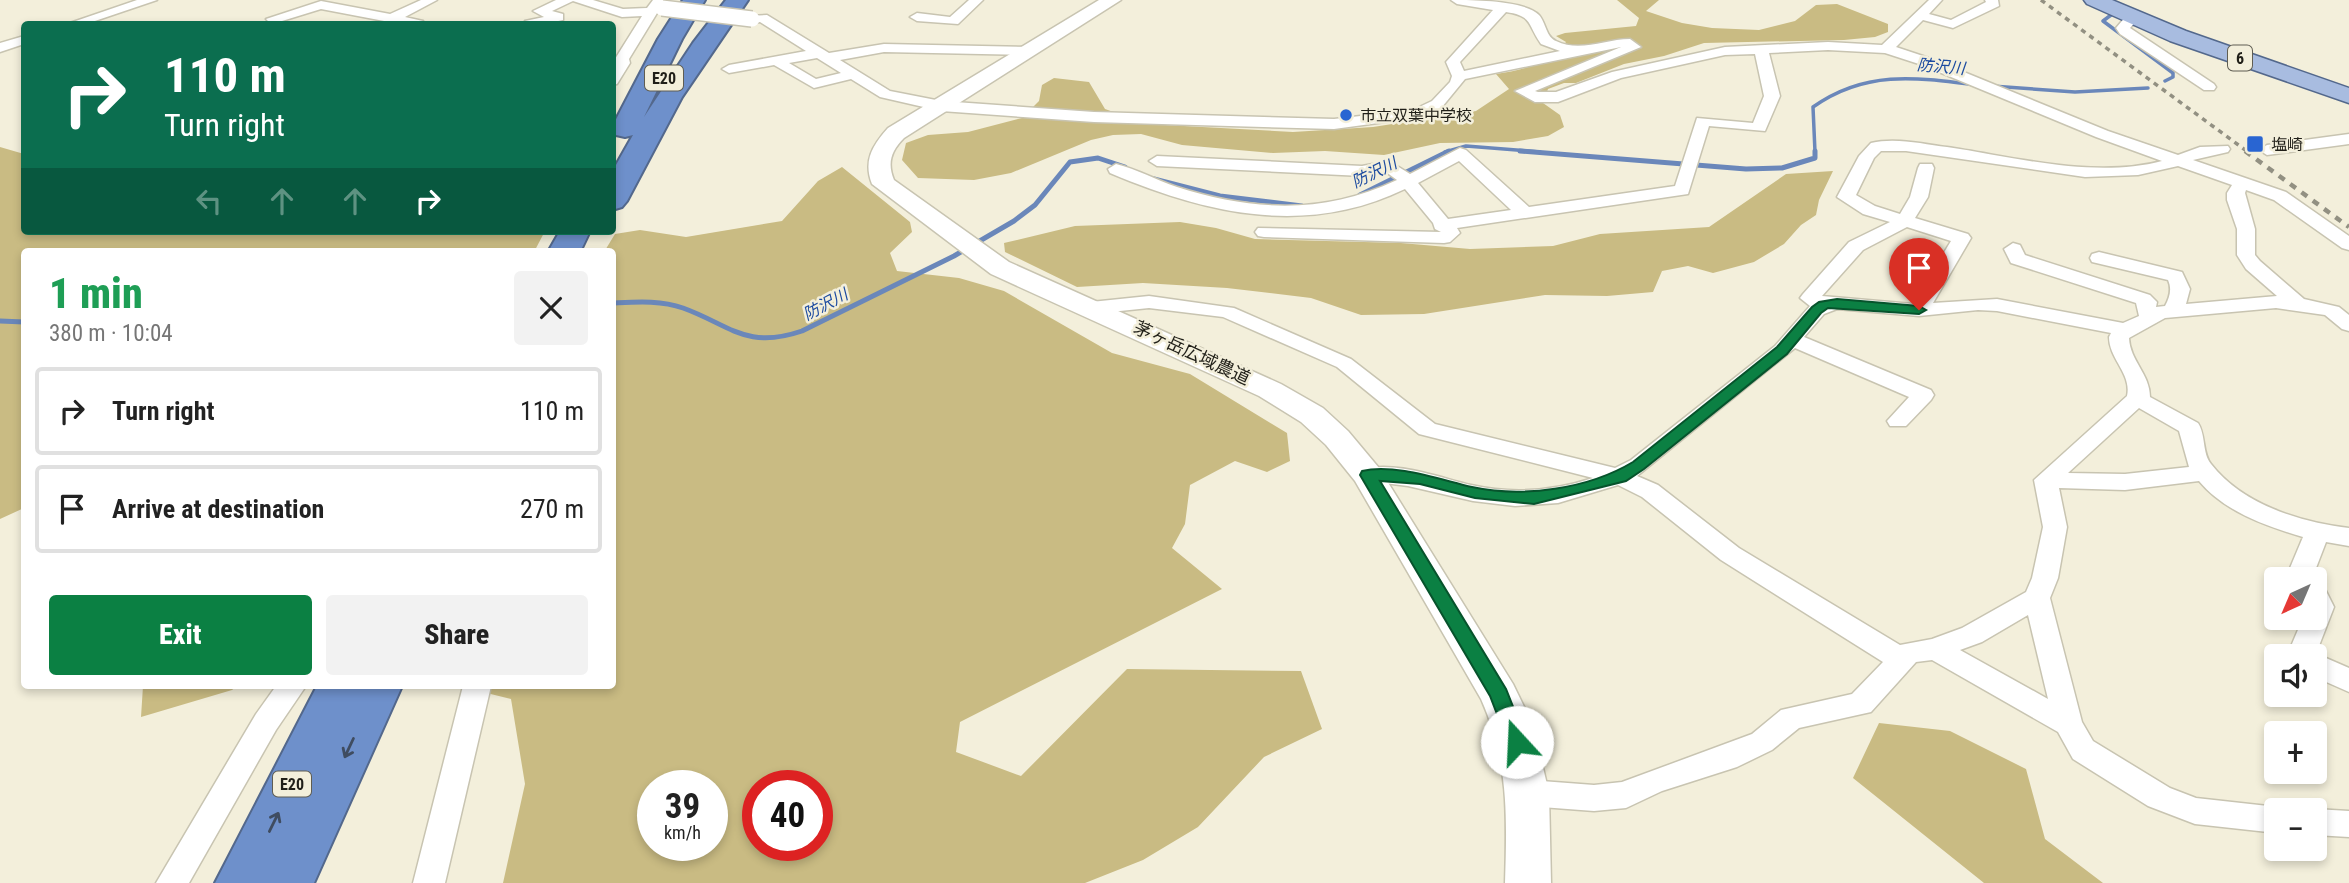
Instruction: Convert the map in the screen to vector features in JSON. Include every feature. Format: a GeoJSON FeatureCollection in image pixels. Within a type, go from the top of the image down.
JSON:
{"type":"FeatureCollection","features":[{"type":"Feature","properties":{"kind":"highway"},"geometry":{"type":"LineString","coordinates":[[616,148],[641,94],[694,0]]}},
{"type":"Feature","properties":{"kind":"highway","name":"E20"},"geometry":{"type":"LineString","coordinates":[[616,151],[695,30],[719,0]]}},
{"type":"Feature","properties":{"kind":"highway","name":"E20"},"geometry":{"type":"LineString","coordinates":[[616,193],[693,60],[737,0]]}},
{"type":"Feature","properties":{"kind":"highway"},"geometry":{"type":"LineString","coordinates":[[693,60],[758,11]]}},
{"type":"Feature","properties":{"kind":"highway","name":"E20"},"geometry":{"type":"LineString","coordinates":[[243,883],[340,689]]}},
{"type":"Feature","properties":{"kind":"highway","name":"E20"},"geometry":{"type":"LineString","coordinates":[[286,883],[377,689]]}},
{"type":"Feature","properties":{"kind":"main road","name":"6"},"geometry":{"type":"LineString","coordinates":[[2098,2],[2127,16],[2349,96]]}},
{"type":"Feature","properties":{"kind":"street"},"geometry":{"type":"LineString","coordinates":[[84,21],[152,0]]}},
{"type":"Feature","properties":{"kind":"street"},"geometry":{"type":"LineString","coordinates":[[393,18],[431,0]]}},
{"type":"Feature","properties":{"kind":"street"},"geometry":{"type":"LineString","coordinates":[[542,21],[558,17],[540,11],[567,0]]}},
{"type":"Feature","properties":{"kind":"street"},"geometry":{"type":"LineString","coordinates":[[579,0],[622,13],[657,7],[758,11],[885,94],[941,106],[1094,117],[1334,124],[1417,114],[1437,104],[1457,83],[1459,76],[1453,62],[1503,7]]}},
{"type":"Feature","properties":{"kind":"street"},"geometry":{"type":"LineString","coordinates":[[917,17],[953,21],[977,0]]}},
{"type":"Feature","properties":{"kind":"street","name":"茅ヶ岳広域農道"},"geometry":{"type":"LineString","coordinates":[[1112,0],[896,133],[887,141],[877,162],[884,184],[1000,268],[1281,396],[1312,415],[1329,430],[1368,475],[1499,695],[1513,725],[1528,793],[1528,883]]}},
{"type":"Feature","properties":{"kind":"street"},"geometry":{"type":"LineString","coordinates":[[1457,0],[1527,11],[1535,16],[1543,40],[1555,46],[1591,49]]}},
{"type":"Feature","properties":{"kind":"street"},"geometry":{"type":"LineString","coordinates":[[1886,48],[1936,0]]}},
{"type":"Feature","properties":{"kind":"street"},"geometry":{"type":"LineString","coordinates":[[1922,16],[1952,24],[1994,3],[1991,0]]}},
{"type":"Feature","properties":{"kind":"street"},"geometry":{"type":"LineString","coordinates":[[275,21],[273,19],[312,5],[406,21]]}},
{"type":"Feature","properties":{"kind":"street"},"geometry":{"type":"LineString","coordinates":[[616,75],[623,64],[617,60],[657,7]]}},
{"type":"Feature","properties":{"kind":"street"},"geometry":{"type":"LineString","coordinates":[[2127,16],[2123,28],[2125,31],[2209,88]]}},
{"type":"Feature","properties":{"kind":"street"},"geometry":{"type":"LineString","coordinates":[[1459,76],[1621,43],[1630,43],[1634,47],[1524,90],[1535,97],[1558,97],[1617,75],[1725,51],[1858,46],[1886,48],[2102,134],[2243,182],[2291,202],[2349,244]]}},
{"type":"Feature","properties":{"kind":"street"},"geometry":{"type":"LineString","coordinates":[[729,69],[775,60],[884,48],[1030,51]]}},
{"type":"Feature","properties":{"kind":"street"},"geometry":{"type":"LineString","coordinates":[[1441,225],[1682,190],[1703,121],[1759,128],[1772,96],[1761,48]]}},
{"type":"Feature","properties":{"kind":"street"},"geometry":{"type":"LineString","coordinates":[[775,60],[814,85],[854,74]]}},
{"type":"Feature","properties":{"kind":"street"},"geometry":{"type":"LineString","coordinates":[[2267,150],[2349,139]]}},
{"type":"Feature","properties":{"kind":"street"},"geometry":{"type":"LineString","coordinates":[[1919,310],[1962,238],[1869,210],[1846,197],[1867,156],[1877,146],[1906,146],[2085,172],[2138,170],[2180,160],[2200,152],[2222,149]]}},
{"type":"Feature","properties":{"kind":"street"},"geometry":{"type":"LineString","coordinates":[[1124,166],[1144,182],[1217,202],[1294,211],[1323,210],[1348,206],[1402,176],[1460,153],[1525,213]]}},
{"type":"Feature","properties":{"kind":"street"},"geometry":{"type":"LineString","coordinates":[[1157,161],[1362,171],[1389,166],[1402,176],[1441,225],[1451,233],[1444,238],[1264,232]]}},
{"type":"Feature","properties":{"kind":"street"},"geometry":{"type":"LineString","coordinates":[[1824,305],[1811,298],[1856,246],[1904,222],[1919,197],[1926,168]]}},
{"type":"Feature","properties":{"kind":"street"},"geometry":{"type":"LineString","coordinates":[[2243,182],[2236,193],[2236,200],[2246,229],[2246,255],[2253,265],[2298,304]]}},
{"type":"Feature","properties":{"kind":"street"},"geometry":{"type":"LineString","coordinates":[[2013,249],[2018,259],[2143,299],[2147,302],[2146,312],[2164,313],[2276,302],[2315,306],[2346,318]]}},
{"type":"Feature","properties":{"kind":"street"},"geometry":{"type":"LineString","coordinates":[[2046,480],[2136,398],[2140,388],[2137,378],[2118,349],[2119,337],[2126,330],[2164,313],[2180,293],[2181,288],[2175,276],[2099,258]]}},
{"type":"Feature","properties":{"kind":"street"},"geometry":{"type":"LineString","coordinates":[[1091,308],[1149,302],[1227,312],[1345,363],[1427,429],[1620,477],[1650,491],[1730,554],[1901,659]]}},
{"type":"Feature","properties":{"kind":"street"},"geometry":{"type":"LineString","coordinates":[[1368,475],[1420,478],[1475,493],[1534,499],[1620,477],[1639,466],[1782,351],[1816,310],[1824,305],[1837,303],[1919,310],[1978,304],[1997,305],[2126,330]]}},
{"type":"Feature","properties":{"kind":"street"},"geometry":{"type":"LineString","coordinates":[[1792,339],[1923,395],[1898,421]]}},
{"type":"Feature","properties":{"kind":"street"},"geometry":{"type":"LineString","coordinates":[[2136,398],[2190,428],[2200,466],[2235,498],[2261,513],[2317,531],[2349,537]]}},
{"type":"Feature","properties":{"kind":"street"},"geometry":{"type":"LineString","coordinates":[[2046,480],[2125,482],[2207,473]]}},
{"type":"Feature","properties":{"kind":"street"},"geometry":{"type":"LineString","coordinates":[[2046,480],[2055,527],[2045,578],[2038,598],[2068,724],[2083,750],[2159,797],[2195,811],[2264,819]]}},
{"type":"Feature","properties":{"kind":"street"},"geometry":{"type":"LineString","coordinates":[[2303,567],[2317,531]]}},
{"type":"Feature","properties":{"kind":"street"},"geometry":{"type":"LineString","coordinates":[[1528,793],[1594,798],[1626,795],[1762,742],[1791,718],[1861,704],[1908,653],[1935,649],[1972,635],[2038,598]]}},
{"type":"Feature","properties":{"kind":"street"},"geometry":{"type":"LineString","coordinates":[[1935,649],[2068,724]]}},
{"type":"Feature","properties":{"kind":"street"},"geometry":{"type":"LineString","coordinates":[[2327,670],[2349,681]]}},
{"type":"Feature","properties":{"kind":"street"},"geometry":{"type":"LineString","coordinates":[[172,883],[266,722],[290,689]]}},
{"type":"Feature","properties":{"kind":"street"},"geometry":{"type":"LineString","coordinates":[[429,883],[476,689]]}},
{"type":"Feature","properties":{"kind":"street"},"geometry":{"type":"LineString","coordinates":[[2327,823],[2349,824]]}},
{"type":"Feature","properties":{"kind":"shaded area"},"geometry":{"type":"Polygon","coordinates":[[[1617,0],[1659,0],[1646,11],[1682,23],[1712,28],[1759,30],[1795,21],[1816,5],[1837,4],[1888,24],[1888,32],[1875,37],[1844,40],[1704,43],[1664,56],[1624,64],[1576,83],[1564,83],[1548,89],[1543,103],[1560,115],[1564,127],[1548,136],[1513,142],[1440,143],[1384,155],[1325,151],[1273,153],[1182,145],[1141,134],[1113,135],[1091,140],[1011,173],[974,180],[918,178],[902,160],[906,143],[928,135],[968,132],[1022,118],[1039,101],[1042,85],[1054,78],[1089,82],[1105,109],[1147,124],[1293,132],[1373,127],[1476,111],[1509,89],[1496,74],[1525,68],[1552,56],[1566,42],[1556,36],[1636,26],[1639,18],[1617,0]]]}},
{"type":"Feature","properties":{"kind":"shaded area"},"geometry":{"type":"Polygon","coordinates":[[[0,147],[21,153],[21,235],[543,235],[536,248],[21,248],[21,509],[0,519],[0,147]]]}},
{"type":"Feature","properties":{"kind":"shaded area"},"geometry":{"type":"Polygon","coordinates":[[[842,167],[910,222],[912,232],[890,253],[897,271],[959,278],[1004,291],[1112,353],[1190,374],[1287,433],[1290,461],[1267,472],[1235,461],[1190,485],[1185,524],[1172,548],[1222,589],[960,722],[956,752],[1021,776],[1127,669],[1301,671],[1322,729],[1264,757],[1198,827],[1143,860],[1085,883],[503,883],[525,784],[511,699],[470,689],[616,689],[616,248],[606,248],[616,234],[640,230],[686,237],[782,221],[818,181],[842,167]]]}},
{"type":"Feature","properties":{"kind":"shaded area"},"geometry":{"type":"Polygon","coordinates":[[[1833,171],[1819,200],[1816,215],[1801,225],[1784,244],[1754,262],[1713,273],[1688,266],[1662,271],[1653,292],[1607,296],[1545,295],[1424,314],[1361,315],[1311,298],[1227,288],[1143,283],[1077,287],[1005,252],[1004,243],[1075,226],[1180,222],[1216,228],[1255,239],[1401,243],[1470,249],[1553,246],[1600,234],[1709,227],[1786,174],[1833,171]]]}},
{"type":"Feature","properties":{"kind":"shaded area"},"geometry":{"type":"Polygon","coordinates":[[[143,689],[233,689],[232,690],[141,717],[143,689]]]}},
{"type":"Feature","properties":{"kind":"shaded area"},"geometry":{"type":"Polygon","coordinates":[[[1879,723],[1950,731],[2026,769],[2045,839],[2103,883],[1984,883],[1853,778],[1879,723]]]}},
{"type":"Feature","properties":{"kind":"waterway","name":"防沢川"},"geometry":{"type":"LineString","coordinates":[[2108,0],[2115,12],[2103,21],[2173,73],[2173,77],[2165,81]]}},
{"type":"Feature","properties":{"kind":"waterway","name":"防沢川"},"geometry":{"type":"LineString","coordinates":[[1815,152],[1813,107],[1832,95],[1852,87],[1891,79],[1975,85]]}},
{"type":"Feature","properties":{"kind":"waterway","name":"防沢川"},"geometry":{"type":"LineString","coordinates":[[1992,86],[2075,92],[2148,88]]}},
{"type":"Feature","properties":{"kind":"waterway","name":"防沢川"},"geometry":{"type":"LineString","coordinates":[[1445,152],[1466,146],[1540,152]]}},
{"type":"Feature","properties":{"kind":"waterway","name":"防沢川"},"geometry":{"type":"LineString","coordinates":[[1360,195],[1449,151]]}},
{"type":"Feature","properties":{"kind":"waterway","name":"防沢川"},"geometry":{"type":"LineString","coordinates":[[1520,151],[1746,169],[1782,168],[1815,158],[1815,152]]}},
{"type":"Feature","properties":{"kind":"waterway","name":"防沢川"},"geometry":{"type":"LineString","coordinates":[[616,303],[648,302],[683,308],[752,337],[783,336],[802,331],[954,256],[1014,221],[1035,205],[1070,162],[1098,158],[1125,167]]}},
{"type":"Feature","properties":{"kind":"waterway","name":"防沢川"},"geometry":{"type":"LineString","coordinates":[[1154,179],[1220,196],[1302,206]]}},
{"type":"Feature","properties":{"kind":"waterway","name":"防沢川"},"geometry":{"type":"LineString","coordinates":[[0,321],[21,322]]}},
{"type":"Feature","properties":{"kind":"railway"},"geometry":{"type":"LineString","coordinates":[[2041,0],[2248,152]]}},
{"type":"Feature","properties":{"kind":"railway"},"geometry":{"type":"LineString","coordinates":[[2245,151],[2349,227]]}},
{"type":"Feature","properties":{"kind":"place","name":"市立双葉中学校"},"geometry":{"type":"Point","coordinates":[1346,115]}},
{"type":"Feature","properties":{"kind":"place","name":"塩崎"},"geometry":{"type":"Point","coordinates":[2255,144]}},
{"type":"Feature","properties":{"kind":"route"},"geometry":{"type":"LineString","coordinates":[[1517,742],[1513,725],[1499,695],[1368,475],[1420,478],[1475,493],[1534,499],[1620,477],[1639,466],[1782,351],[1816,310],[1824,305],[1837,303],[1919,310]]}}]}
